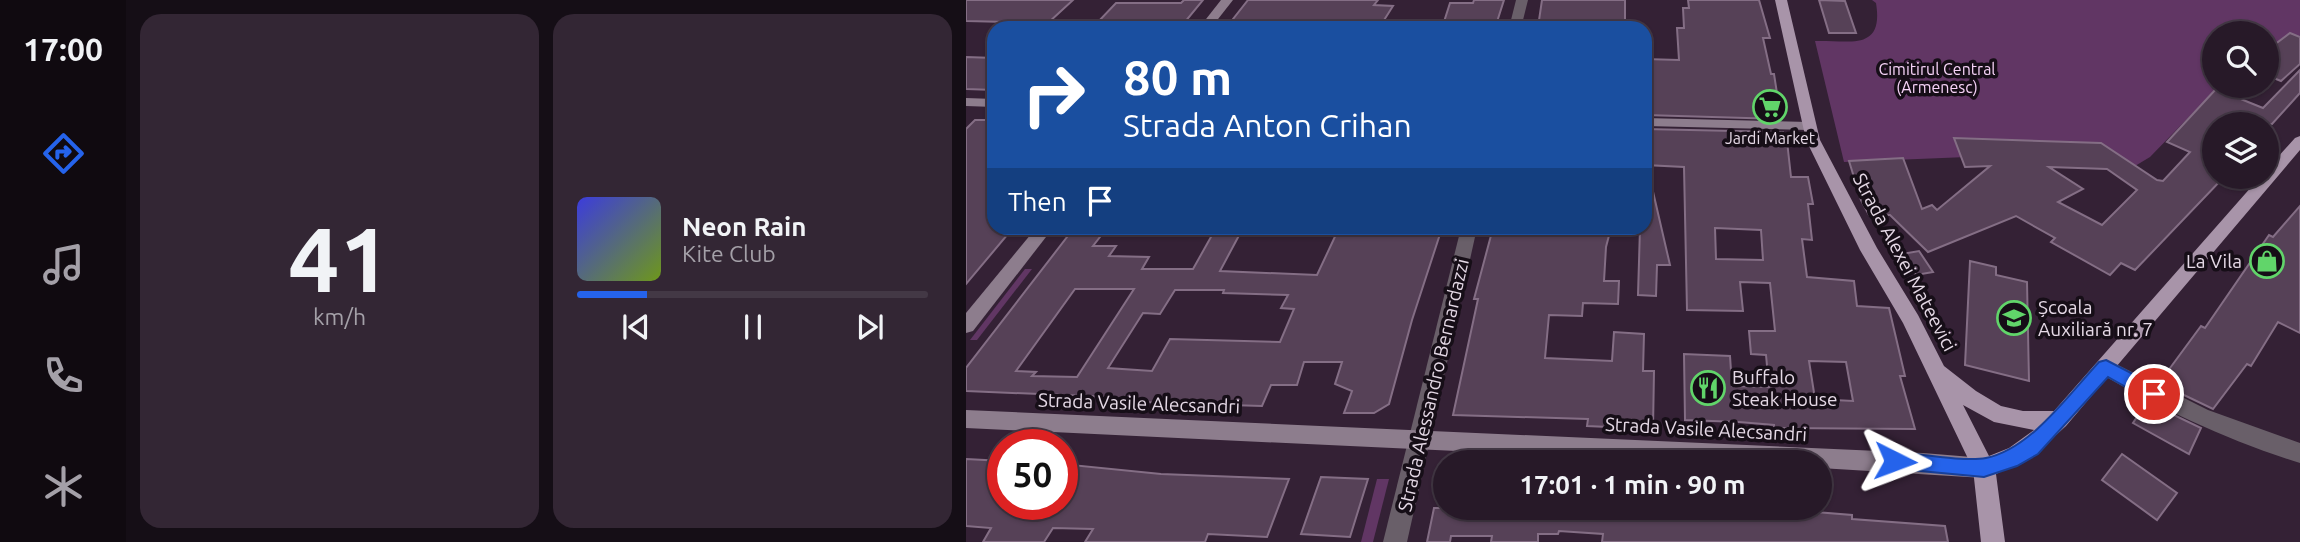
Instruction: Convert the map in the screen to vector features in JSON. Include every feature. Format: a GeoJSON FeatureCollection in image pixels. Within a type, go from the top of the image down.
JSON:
{"type":"FeatureCollection","features":[{"type":"Feature","properties":{"kind":"main road"},"geometry":{"type":"LineString","coordinates":[[1210,21],[1227,0]]}},
{"type":"Feature","properties":{"kind":"main road","name":"Strada Alexei Mateevici"},"geometry":{"type":"LineString","coordinates":[[1781,0],[1808,126],[1852,218],[1911,320],[1984,468],[1993,542]]}},
{"type":"Feature","properties":{"kind":"main road"},"geometry":{"type":"LineString","coordinates":[[966,102],[987,103]]}},
{"type":"Feature","properties":{"kind":"main road"},"geometry":{"type":"LineString","coordinates":[[1652,122],[1808,126]]}},
{"type":"Feature","properties":{"kind":"main road","name":"Strada Vasile Alecsandri"},"geometry":{"type":"LineString","coordinates":[[966,419],[1984,468],[2010,460],[2031,448],[2059,420],[2300,141]]}},
{"type":"Feature","properties":{"kind":"main road"},"geometry":{"type":"LineString","coordinates":[[966,326],[1039,235]]}},
{"type":"Feature","properties":{"kind":"main road"},"geometry":{"type":"LineString","coordinates":[[1933,365],[1961,392],[1994,414],[2024,422],[2059,420]]}},
{"type":"Feature","properties":{"kind":"street"},"geometry":{"type":"LineString","coordinates":[[1517,21],[1522,0]]}},
{"type":"Feature","properties":{"kind":"street","name":"Strada Alessandro Bernardazzi"},"geometry":{"type":"LineString","coordinates":[[1395,542],[1467,235]]}},
{"type":"Feature","properties":{"kind":"street"},"geometry":{"type":"LineString","coordinates":[[2106,367],[2197,416],[2300,453]]}},
{"type":"Feature","properties":{"kind":"green space","name":"Cimitirul Central (Armenesc)"},"geometry":{"type":"Polygon","coordinates":[[[1872,0],[2300,0],[2300,37],[2290,33],[2279,42],[2279,21],[2202,21],[2202,98],[2207,98],[2150,157],[2135,166],[1967,157],[1844,162],[1815,41],[1851,41],[1869,36],[1875,29],[1876,3],[1872,0]]]}},
{"type":"Feature","properties":{"kind":"green space"},"geometry":{"type":"Polygon","coordinates":[[[1025,269],[1032,269],[977,340],[970,340],[1025,269]]]}},
{"type":"Feature","properties":{"kind":"green space"},"geometry":{"type":"Polygon","coordinates":[[[1377,479],[1389,479],[1373,542],[1361,542],[1377,479]]]}},
{"type":"Feature","properties":{"kind":"building"},"geometry":{"type":"Polygon","coordinates":[[[966,0],[1073,0],[1050,21],[966,21],[966,0]]]}},
{"type":"Feature","properties":{"kind":"building"},"geometry":{"type":"Polygon","coordinates":[[[1184,0],[1203,0],[1186,21],[1099,21],[1116,3],[1181,3],[1184,0]]]}},
{"type":"Feature","properties":{"kind":"building"},"geometry":{"type":"Polygon","coordinates":[[[1248,0],[1378,0],[1374,5],[1393,6],[1383,21],[1232,21],[1248,0]]]}},
{"type":"Feature","properties":{"kind":"building"},"geometry":{"type":"Polygon","coordinates":[[[1474,0],[1504,0],[1497,21],[1444,21],[1450,3],[1473,3],[1474,0]]]}},
{"type":"Feature","properties":{"kind":"building"},"geometry":{"type":"Polygon","coordinates":[[[1542,0],[1625,0],[1625,21],[1539,21],[1542,0]]]}},
{"type":"Feature","properties":{"kind":"building"},"geometry":{"type":"Polygon","coordinates":[[[1688,0],[1759,0],[1770,38],[1763,38],[1771,74],[1774,74],[1781,119],[1652,115],[1652,59],[1679,60],[1677,28],[1684,28],[1683,8],[1689,8],[1688,0]]]}},
{"type":"Feature","properties":{"kind":"building"},"geometry":{"type":"Polygon","coordinates":[[[1819,0],[1845,1],[1856,33],[1829,33],[1819,0]]]}},
{"type":"Feature","properties":{"kind":"building"},"geometry":{"type":"Polygon","coordinates":[[[2290,33],[2300,37],[2300,64],[2281,81],[2279,80],[2279,41],[2290,33]]]}},
{"type":"Feature","properties":{"kind":"building"},"geometry":{"type":"Polygon","coordinates":[[[966,57],[987,58],[987,90],[966,89],[966,57]]]}},
{"type":"Feature","properties":{"kind":"building"},"geometry":{"type":"Polygon","coordinates":[[[2300,70],[2300,93],[2279,116],[2279,112],[2202,112],[2202,189],[2213,189],[2135,270],[2121,263],[2110,275],[2051,242],[2055,238],[2016,216],[1928,252],[1890,215],[1869,215],[1861,200],[1849,161],[1903,158],[1922,209],[1932,205],[1937,210],[1990,166],[1965,167],[1954,138],[2101,143],[2157,180],[2163,181],[2190,152],[2167,142],[2208,98],[2238,98],[2263,108],[2273,98],[2279,98],[2279,92],[2300,70]],[[2049,167],[2083,189],[2058,202],[2102,225],[2137,190],[2107,169],[2049,167]]]}},
{"type":"Feature","properties":{"kind":"building"},"geometry":{"type":"Polygon","coordinates":[[[975,120],[987,120],[987,235],[1007,235],[966,284],[966,129],[975,120]]]}},
{"type":"Feature","properties":{"kind":"building"},"geometry":{"type":"Polygon","coordinates":[[[1652,129],[1783,132],[1787,141],[1791,177],[1808,177],[1813,204],[1808,204],[1812,240],[1802,239],[1807,277],[1854,281],[1857,306],[1889,308],[1905,376],[1900,376],[1915,429],[1774,428],[1774,425],[1685,420],[1684,354],[1730,356],[1732,386],[1769,387],[1766,355],[1751,354],[1749,331],[1775,331],[1770,283],[1740,282],[1743,311],[1687,310],[1684,167],[1652,165],[1652,129]],[[1715,228],[1716,259],[1763,260],[1761,230],[1715,228]],[[1809,361],[1815,399],[1853,401],[1846,362],[1809,361]]]}},
{"type":"Feature","properties":{"kind":"building"},"geometry":{"type":"Polygon","coordinates":[[[1652,187],[1670,265],[1657,265],[1656,296],[1638,295],[1640,235],[1652,235],[1652,187]]]}},
{"type":"Feature","properties":{"kind":"building"},"geometry":{"type":"Polygon","coordinates":[[[2300,206],[2300,333],[2278,322],[2251,366],[2247,364],[2213,409],[2159,383],[2201,326],[2205,328],[2269,235],[2273,237],[2300,206]]]}},
{"type":"Feature","properties":{"kind":"building"},"geometry":{"type":"Polygon","coordinates":[[[1069,235],[1102,235],[1093,246],[1116,246],[1109,256],[1149,257],[1142,269],[1193,269],[1212,235],[1239,235],[1220,271],[1317,275],[1336,235],[1440,235],[1412,320],[1389,404],[1374,413],[1344,413],[1352,391],[1335,384],[1342,362],[1304,362],[1297,385],[1271,385],[1262,406],[966,391],[966,368],[1069,235]],[[1075,289],[1016,371],[1036,372],[1032,376],[1077,377],[1134,289],[1075,289]],[[1175,290],[1160,314],[1143,313],[1108,368],[1152,371],[1170,339],[1280,342],[1294,309],[1281,308],[1288,295],[1223,293],[1224,290],[1175,290]]]}},
{"type":"Feature","properties":{"kind":"building"},"geometry":{"type":"Polygon","coordinates":[[[1491,235],[1609,235],[1604,281],[1619,281],[1618,304],[1583,303],[1582,316],[1549,315],[1545,358],[1612,361],[1614,332],[1644,334],[1643,371],[1654,371],[1653,429],[1587,426],[1588,419],[1453,415],[1478,299],[1474,299],[1491,235]]]}},
{"type":"Feature","properties":{"kind":"building"},"geometry":{"type":"Polygon","coordinates":[[[1919,251],[1933,272],[1916,275],[1902,254],[1919,251]]]}},
{"type":"Feature","properties":{"kind":"building"},"geometry":{"type":"Polygon","coordinates":[[[1970,261],[1996,267],[1996,275],[2027,282],[2029,381],[1965,365],[1970,261]]]}},
{"type":"Feature","properties":{"kind":"building"},"geometry":{"type":"Polygon","coordinates":[[[2147,402],[2201,428],[2189,454],[2133,423],[2147,402]]]}},
{"type":"Feature","properties":{"kind":"building"},"geometry":{"type":"Polygon","coordinates":[[[2122,454],[2177,493],[2157,520],[2102,480],[2122,454]]]}},
{"type":"Feature","properties":{"kind":"building"},"geometry":{"type":"Polygon","coordinates":[[[966,459],[987,460],[987,520],[1078,520],[1078,466],[1161,474],[1289,479],[1267,537],[1208,534],[1205,542],[1085,542],[1093,529],[1053,528],[1044,542],[983,542],[991,528],[966,526],[966,459]]]}},
{"type":"Feature","properties":{"kind":"building"},"geometry":{"type":"Polygon","coordinates":[[[1321,477],[1368,479],[1350,537],[1301,534],[1321,477]]]}},
{"type":"Feature","properties":{"kind":"building"},"geometry":{"type":"Polygon","coordinates":[[[1433,513],[1433,520],[1832,520],[1832,513],[1852,515],[1852,519],[1945,526],[1948,542],[1602,542],[1603,534],[1559,531],[1558,534],[1538,534],[1538,542],[1491,542],[1492,536],[1451,536],[1450,542],[1427,542],[1433,513]]]}},
{"type":"Feature","properties":{"kind":"place","name":"Jardi Market"},"geometry":{"type":"Point","coordinates":[1770,107]}},
{"type":"Feature","properties":{"kind":"place","name":"La Vila"},"geometry":{"type":"Point","coordinates":[2267,261]}},
{"type":"Feature","properties":{"kind":"place","name":"Școala Auxiliară nr. 7"},"geometry":{"type":"Point","coordinates":[2014,318]}},
{"type":"Feature","properties":{"kind":"place","name":"Buffalo Steak House"},"geometry":{"type":"Point","coordinates":[1708,388]}},
{"type":"Feature","properties":{"kind":"route"},"geometry":{"type":"LineString","coordinates":[[1895,461],[1984,468],[2010,460],[2031,448],[2106,367],[2154,394]]}}]}
